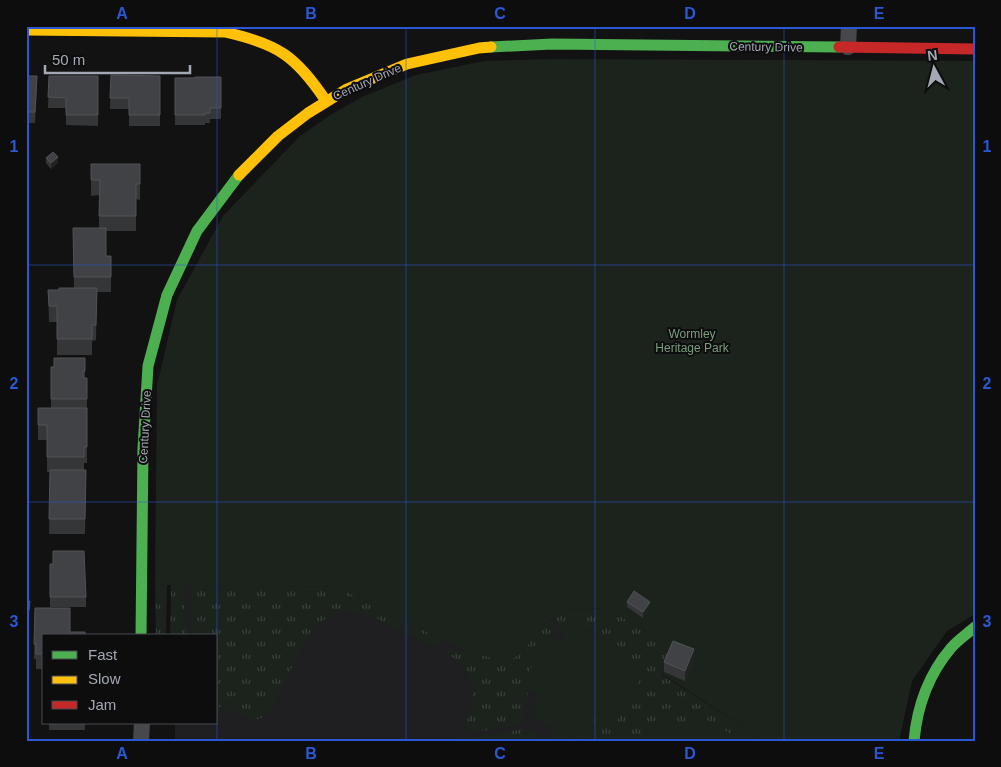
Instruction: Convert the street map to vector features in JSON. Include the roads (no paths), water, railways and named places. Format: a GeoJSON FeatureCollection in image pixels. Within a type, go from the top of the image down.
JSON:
{"type":"FeatureCollection","features":[{"type":"Feature","properties":{"kind":"street"},"geometry":{"type":"LineString","coordinates":[[848,47],[849,26]]}},
{"type":"Feature","properties":{"kind":"street"},"geometry":{"type":"LineString","coordinates":[[26,30],[225,32],[256,38],[280,50],[298,64],[313,81],[326,101]]}},
{"type":"Feature","properties":{"kind":"street","name":"Century Drive"},"geometry":{"type":"LineString","coordinates":[[141,634],[142,448],[148,366],[167,295],[198,231],[235,179],[278,136],[326,101],[347,89],[407,64],[479,48],[552,44],[975,48]]}},
{"type":"Feature","properties":{"kind":"street"},"geometry":{"type":"LineString","coordinates":[[914,741],[922,697],[934,671],[952,647],[975,627]]}},
{"type":"Feature","properties":{"kind":"street"},"geometry":{"type":"LineString","coordinates":[[142,724],[142,741]]}},
{"type":"Feature","properties":{"kind":"park label","name":"Wormley Heritage Park"},"geometry":{"type":"Point","coordinates":[692,341]}}]}
